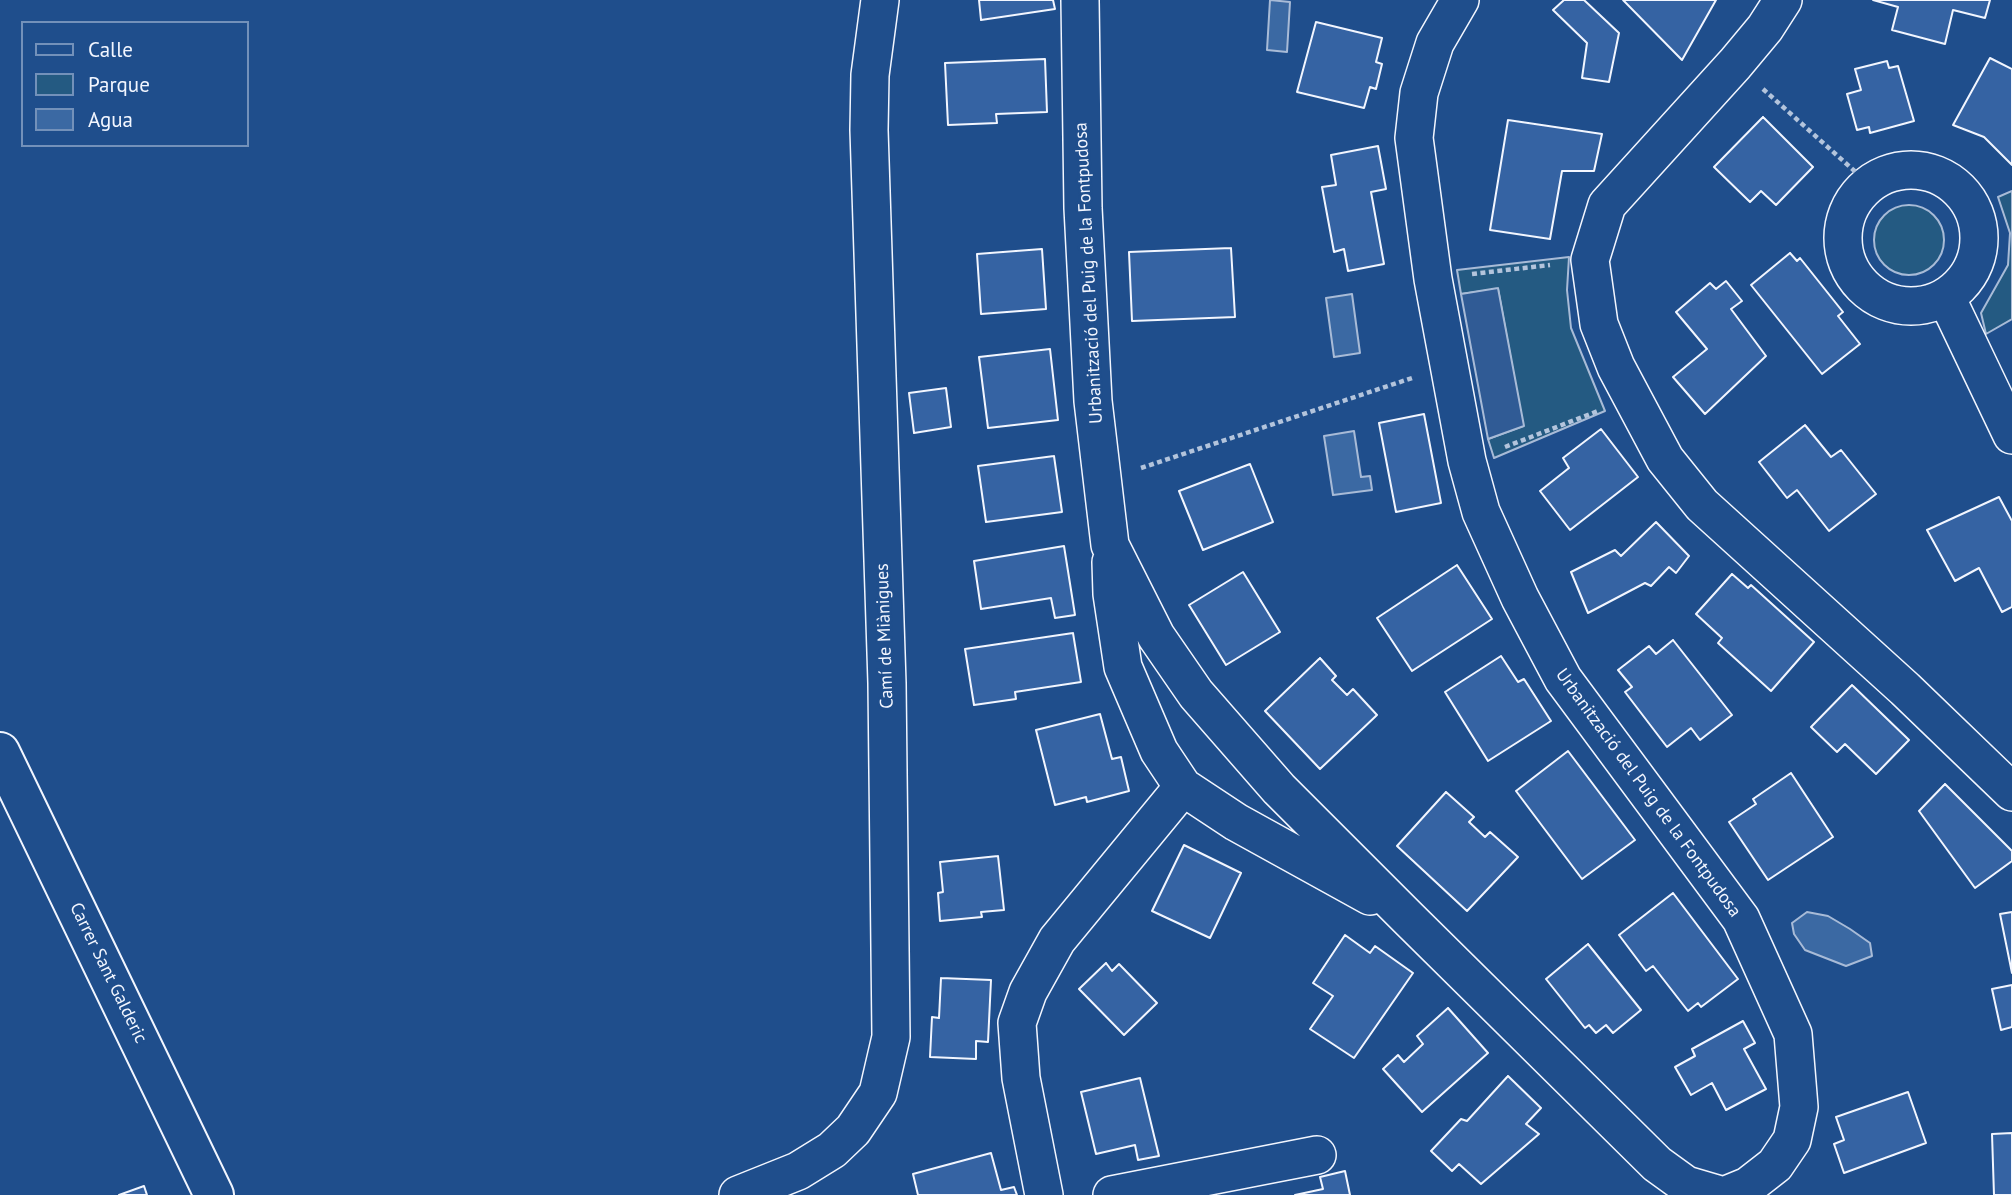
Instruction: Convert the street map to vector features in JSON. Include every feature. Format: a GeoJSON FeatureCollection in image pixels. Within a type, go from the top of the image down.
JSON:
{"type":"FeatureCollection","features":[{"type":"Feature","properties":{"kind":"street","name":"Camí de Miànigues"},"geometry":{"type":"LineString","coordinates":[[738,1195],[798,1171],[832,1150],[853,1130],[878,1093],[891,1037],[887,684],[869,130],[870,75],[880,0]]}},
{"type":"Feature","properties":{"kind":"street","name":"Urbanització del Puig de la Fontpudosa"},"geometry":{"type":"LineString","coordinates":[[1080,0],[1083,208],[1093,401],[1110,545],[1112,594],[1124,667],[1159,751],[1183,787],[1236,822],[1407,917]]}},
{"type":"Feature","properties":{"kind":"street","name":"Urbanització del Puig de la Fontpudosa"},"geometry":{"type":"LineString","coordinates":[[1460,0],[1435,43],[1419,93],[1414,138],[1433,279],[1467,461],[1481,512],[1520,598],[1563,679],[1741,919],[1793,1034],[1799,1107],[1792,1140],[1775,1165],[1748,1186],[1726,1195]]}},
{"type":"Feature","properties":{"kind":"street"},"geometry":{"type":"LineString","coordinates":[[1783,0],[1765,28],[1735,64],[1619,188],[1607,205],[1590,260],[1599,324],[1631,398],[1665,459],[1702,505],[1905,689],[2012,792]]}},
{"type":"Feature","properties":{"kind":"street"},"geometry":{"type":"LineString","coordinates":[[1910,170],[1932,173],[1952,183],[1967,200],[1977,220],[1979,242],[1975,264],[1963,283],[1946,297],[1925,305],[1902,306],[1880,299],[1861,286],[1849,267],[1843,245],[1844,222],[1854,201],[1869,184],[1888,173],[1910,170]]}},
{"type":"Feature","properties":{"kind":"street"},"geometry":{"type":"LineString","coordinates":[[1946,297],[2012,435]]}},
{"type":"Feature","properties":{"kind":"street","name":"Urbanització del Puig de la Fontpudosa"},"geometry":{"type":"LineString","coordinates":[[1110,545],[1156,636],[1196,694],[1279,789],[1657,1164],[1686,1185],[1720,1195]]}},
{"type":"Feature","properties":{"kind":"street","name":"Carrer Sant Galderic"},"geometry":{"type":"LineString","coordinates":[[0,752],[214,1195]]}},
{"type":"Feature","properties":{"kind":"street"},"geometry":{"type":"LineString","coordinates":[[1044,1195],[1021,1078],[1017,1023],[1028,992],[1057,940],[1183,787]]}},
{"type":"Feature","properties":{"kind":"street"},"geometry":{"type":"LineString","coordinates":[[1112,1195],[1317,1155]]}},
{"type":"Feature","properties":{"kind":"path"},"geometry":{"type":"LineString","coordinates":[[1735,64],[1869,184]]}},
{"type":"Feature","properties":{"kind":"path"},"geometry":{"type":"LineString","coordinates":[[1433,279],[1590,260]]}},
{"type":"Feature","properties":{"kind":"path"},"geometry":{"type":"LineString","coordinates":[[1103,481],[1449,365]]}},
{"type":"Feature","properties":{"kind":"path"},"geometry":{"type":"LineString","coordinates":[[1467,461],[1631,398]]}},
{"type":"Feature","properties":{"kind":"green space"},"geometry":{"type":"Polygon","coordinates":[[[2012,191],[2012,319],[1986,334],[1981,313],[2008,265],[2010,233],[1998,197],[2012,191]]]}},
{"type":"Feature","properties":{"kind":"green space"},"geometry":{"type":"Polygon","coordinates":[[[1909,205],[1934,215],[1944,240],[1934,265],[1909,275],[1884,265],[1874,240],[1884,215],[1909,205]]]}},
{"type":"Feature","properties":{"kind":"green space"},"geometry":{"type":"Polygon","coordinates":[[[1569,257],[1567,290],[1571,328],[1605,411],[1494,458],[1488,439],[1523,426],[1498,289],[1461,294],[1457,270],[1569,257]]]}},
{"type":"Feature","properties":{"kind":"shaded area"},"geometry":{"type":"Polygon","coordinates":[[[1498,288],[1524,426],[1488,439],[1461,294],[1498,288]]]}},
{"type":"Feature","properties":{"kind":"water"},"geometry":{"type":"Polygon","coordinates":[[[1270,0],[1290,2],[1287,52],[1267,50],[1270,0]]]}},
{"type":"Feature","properties":{"kind":"water"},"geometry":{"type":"Polygon","coordinates":[[[1352,294],[1360,353],[1334,357],[1326,298],[1352,294]]]}},
{"type":"Feature","properties":{"kind":"water"},"geometry":{"type":"Polygon","coordinates":[[[1354,431],[1361,477],[1370,476],[1372,490],[1333,495],[1324,436],[1354,431]]]}},
{"type":"Feature","properties":{"kind":"water"},"geometry":{"type":"Polygon","coordinates":[[[1807,912],[1828,916],[1850,929],[1870,943],[1872,956],[1846,966],[1805,950],[1794,934],[1792,923],[1807,912]]]}},
{"type":"Feature","properties":{"kind":"building"},"geometry":{"type":"Polygon","coordinates":[[[979,0],[1053,0],[1055,9],[981,20],[979,0]]]}},
{"type":"Feature","properties":{"kind":"building"},"geometry":{"type":"Polygon","coordinates":[[[1564,0],[1584,0],[1619,33],[1609,82],[1582,78],[1587,43],[1553,10],[1564,0]]]}},
{"type":"Feature","properties":{"kind":"building"},"geometry":{"type":"Polygon","coordinates":[[[1623,0],[1716,0],[1682,60],[1623,0]]]}},
{"type":"Feature","properties":{"kind":"building"},"geometry":{"type":"Polygon","coordinates":[[[1873,0],[1990,0],[1985,18],[1953,10],[1945,44],[1892,30],[1898,7],[1873,0]]]}},
{"type":"Feature","properties":{"kind":"building"},"geometry":{"type":"Polygon","coordinates":[[[1316,22],[1382,38],[1376,62],[1382,64],[1376,89],[1370,87],[1364,108],[1297,92],[1316,22]]]}},
{"type":"Feature","properties":{"kind":"building"},"geometry":{"type":"Polygon","coordinates":[[[1990,58],[2012,69],[2012,165],[1984,137],[1953,125],[1990,58]]]}},
{"type":"Feature","properties":{"kind":"building"},"geometry":{"type":"Polygon","coordinates":[[[1045,59],[1047,112],[996,114],[997,123],[948,125],[945,63],[1045,59]]]}},
{"type":"Feature","properties":{"kind":"building"},"geometry":{"type":"Polygon","coordinates":[[[1887,61],[1889,68],[1898,66],[1914,121],[1870,133],[1869,127],[1857,130],[1847,94],[1861,90],[1855,69],[1887,61]]]}},
{"type":"Feature","properties":{"kind":"building"},"geometry":{"type":"Polygon","coordinates":[[[1763,117],[1813,167],[1776,205],[1761,191],[1750,202],[1714,167],[1763,117]]]}},
{"type":"Feature","properties":{"kind":"building"},"geometry":{"type":"Polygon","coordinates":[[[1508,120],[1602,134],[1594,171],[1562,171],[1550,239],[1490,230],[1508,120]]]}},
{"type":"Feature","properties":{"kind":"building"},"geometry":{"type":"Polygon","coordinates":[[[1378,146],[1386,189],[1371,192],[1384,264],[1348,271],[1344,249],[1334,252],[1322,187],[1336,185],[1331,155],[1378,146]]]}},
{"type":"Feature","properties":{"kind":"building"},"geometry":{"type":"Polygon","coordinates":[[[1231,248],[1235,317],[1132,321],[1129,252],[1231,248]]]}},
{"type":"Feature","properties":{"kind":"building"},"geometry":{"type":"Polygon","coordinates":[[[1042,249],[1046,309],[981,314],[977,254],[1042,249]]]}},
{"type":"Feature","properties":{"kind":"building"},"geometry":{"type":"Polygon","coordinates":[[[1790,253],[1797,261],[1800,258],[1843,312],[1838,316],[1860,344],[1822,374],[1751,285],[1790,253]]]}},
{"type":"Feature","properties":{"kind":"building"},"geometry":{"type":"Polygon","coordinates":[[[1726,281],[1742,301],[1731,309],[1766,356],[1705,414],[1673,377],[1707,349],[1676,312],[1710,283],[1716,289],[1726,281]]]}},
{"type":"Feature","properties":{"kind":"building"},"geometry":{"type":"Polygon","coordinates":[[[1050,349],[1058,420],[988,428],[979,357],[1050,349]]]}},
{"type":"Feature","properties":{"kind":"building"},"geometry":{"type":"Polygon","coordinates":[[[946,388],[951,427],[914,433],[909,393],[946,388]]]}},
{"type":"Feature","properties":{"kind":"building"},"geometry":{"type":"Polygon","coordinates":[[[1424,414],[1441,503],[1396,512],[1379,423],[1424,414]]]}},
{"type":"Feature","properties":{"kind":"building"},"geometry":{"type":"Polygon","coordinates":[[[1805,425],[1831,457],[1841,450],[1876,494],[1829,531],[1797,490],[1787,498],[1759,462],[1805,425]]]}},
{"type":"Feature","properties":{"kind":"building"},"geometry":{"type":"Polygon","coordinates":[[[1601,429],[1638,477],[1570,530],[1540,491],[1569,468],[1563,458],[1601,429]]]}},
{"type":"Feature","properties":{"kind":"building"},"geometry":{"type":"Polygon","coordinates":[[[1054,456],[1062,512],[986,522],[978,466],[1054,456]]]}},
{"type":"Feature","properties":{"kind":"building"},"geometry":{"type":"Polygon","coordinates":[[[1250,464],[1273,522],[1203,550],[1179,491],[1250,464]]]}},
{"type":"Feature","properties":{"kind":"building"},"geometry":{"type":"Polygon","coordinates":[[[1999,497],[2012,521],[2012,607],[2002,612],[1979,568],[1955,581],[1927,530],[1999,497]]]}},
{"type":"Feature","properties":{"kind":"building"},"geometry":{"type":"Polygon","coordinates":[[[1656,522],[1689,556],[1676,573],[1669,567],[1651,586],[1645,583],[1588,613],[1571,572],[1615,550],[1621,556],[1656,522]]]}},
{"type":"Feature","properties":{"kind":"building"},"geometry":{"type":"Polygon","coordinates":[[[1064,546],[1075,615],[1055,618],[1051,598],[981,609],[974,561],[1064,546]]]}},
{"type":"Feature","properties":{"kind":"building"},"geometry":{"type":"Polygon","coordinates":[[[1457,565],[1492,619],[1412,671],[1377,618],[1457,565]]]}},
{"type":"Feature","properties":{"kind":"building"},"geometry":{"type":"Polygon","coordinates":[[[1243,572],[1280,632],[1226,665],[1189,605],[1243,572]]]}},
{"type":"Feature","properties":{"kind":"building"},"geometry":{"type":"Polygon","coordinates":[[[1732,574],[1748,588],[1751,585],[1814,642],[1771,691],[1718,643],[1722,638],[1696,614],[1732,574]]]}},
{"type":"Feature","properties":{"kind":"building"},"geometry":{"type":"Polygon","coordinates":[[[1073,633],[1081,682],[1015,692],[1016,699],[974,705],[965,649],[1073,633]]]}},
{"type":"Feature","properties":{"kind":"building"},"geometry":{"type":"Polygon","coordinates":[[[1673,640],[1732,715],[1700,740],[1691,728],[1667,747],[1625,692],[1632,687],[1618,670],[1649,646],[1656,654],[1673,640]]]}},
{"type":"Feature","properties":{"kind":"building"},"geometry":{"type":"Polygon","coordinates":[[[1501,656],[1518,682],[1524,679],[1551,721],[1488,761],[1445,692],[1501,656]]]}},
{"type":"Feature","properties":{"kind":"building"},"geometry":{"type":"Polygon","coordinates":[[[1320,658],[1336,676],[1332,680],[1347,695],[1353,689],[1377,715],[1320,769],[1265,711],[1320,658]]]}},
{"type":"Feature","properties":{"kind":"building"},"geometry":{"type":"Polygon","coordinates":[[[1852,685],[1909,740],[1876,774],[1845,744],[1837,752],[1811,727],[1852,685]]]}},
{"type":"Feature","properties":{"kind":"building"},"geometry":{"type":"Polygon","coordinates":[[[1100,714],[1112,759],[1121,757],[1129,791],[1087,802],[1086,797],[1055,805],[1036,730],[1100,714]]]}},
{"type":"Feature","properties":{"kind":"building"},"geometry":{"type":"Polygon","coordinates":[[[1568,751],[1635,840],[1582,879],[1516,791],[1568,751]]]}},
{"type":"Feature","properties":{"kind":"building"},"geometry":{"type":"Polygon","coordinates":[[[1791,773],[1833,837],[1768,880],[1729,822],[1756,804],[1753,799],[1791,773]]]}},
{"type":"Feature","properties":{"kind":"building"},"geometry":{"type":"Polygon","coordinates":[[[1945,784],[2012,851],[2012,861],[1975,888],[1919,811],[1945,784]]]}},
{"type":"Feature","properties":{"kind":"building"},"geometry":{"type":"Polygon","coordinates":[[[1446,792],[1474,817],[1469,822],[1485,837],[1490,832],[1518,857],[1467,911],[1397,846],[1446,792]]]}},
{"type":"Feature","properties":{"kind":"building"},"geometry":{"type":"Polygon","coordinates":[[[1184,845],[1241,873],[1210,938],[1152,911],[1184,845]]]}},
{"type":"Feature","properties":{"kind":"building"},"geometry":{"type":"Polygon","coordinates":[[[998,856],[1004,910],[981,912],[982,917],[940,921],[938,893],[943,892],[940,862],[998,856]]]}},
{"type":"Feature","properties":{"kind":"building"},"geometry":{"type":"Polygon","coordinates":[[[1673,893],[1738,979],[1701,1007],[1698,1003],[1688,1011],[1653,966],[1646,971],[1619,935],[1673,893]]]}},
{"type":"Feature","properties":{"kind":"building"},"geometry":{"type":"Polygon","coordinates":[[[2012,912],[2012,973],[2000,914],[2012,912]]]}},
{"type":"Feature","properties":{"kind":"building"},"geometry":{"type":"Polygon","coordinates":[[[1345,935],[1370,953],[1375,946],[1413,973],[1354,1058],[1310,1029],[1333,996],[1313,983],[1345,935]]]}},
{"type":"Feature","properties":{"kind":"building"},"geometry":{"type":"Polygon","coordinates":[[[1588,944],[1641,1010],[1613,1033],[1606,1025],[1596,1033],[1589,1025],[1585,1028],[1546,979],[1588,944]]]}},
{"type":"Feature","properties":{"kind":"building"},"geometry":{"type":"Polygon","coordinates":[[[1106,963],[1112,971],[1119,964],[1157,1003],[1124,1035],[1079,989],[1106,963]]]}},
{"type":"Feature","properties":{"kind":"building"},"geometry":{"type":"Polygon","coordinates":[[[941,978],[991,980],[988,1042],[976,1041],[976,1059],[930,1057],[932,1017],[939,1018],[941,978]]]}},
{"type":"Feature","properties":{"kind":"building"},"geometry":{"type":"Polygon","coordinates":[[[2012,985],[2012,1027],[2001,1030],[1992,989],[2012,985]]]}},
{"type":"Feature","properties":{"kind":"building"},"geometry":{"type":"Polygon","coordinates":[[[1448,1008],[1488,1053],[1422,1112],[1383,1069],[1398,1055],[1404,1062],[1423,1044],[1417,1036],[1448,1008]]]}},
{"type":"Feature","properties":{"kind":"building"},"geometry":{"type":"Polygon","coordinates":[[[1743,1021],[1755,1043],[1744,1049],[1766,1089],[1726,1110],[1712,1083],[1691,1095],[1675,1067],[1695,1056],[1692,1049],[1743,1021]]]}},
{"type":"Feature","properties":{"kind":"building"},"geometry":{"type":"Polygon","coordinates":[[[1508,1076],[1541,1108],[1526,1124],[1539,1134],[1481,1184],[1459,1164],[1452,1171],[1431,1151],[1461,1119],[1467,1121],[1508,1076]]]}},
{"type":"Feature","properties":{"kind":"building"},"geometry":{"type":"Polygon","coordinates":[[[1140,1078],[1159,1156],[1138,1160],[1135,1145],[1096,1154],[1081,1092],[1140,1078]]]}},
{"type":"Feature","properties":{"kind":"building"},"geometry":{"type":"Polygon","coordinates":[[[1908,1092],[1926,1143],[1844,1173],[1834,1144],[1844,1140],[1836,1117],[1908,1092]]]}},
{"type":"Feature","properties":{"kind":"building"},"geometry":{"type":"Polygon","coordinates":[[[2012,1133],[2012,1195],[1994,1195],[1992,1134],[2012,1133]]]}},
{"type":"Feature","properties":{"kind":"building"},"geometry":{"type":"Polygon","coordinates":[[[991,1153],[1001,1190],[1014,1187],[1017,1195],[918,1195],[913,1174],[991,1153]]]}},
{"type":"Feature","properties":{"kind":"building"},"geometry":{"type":"Polygon","coordinates":[[[1345,1171],[1350,1195],[1295,1195],[1323,1189],[1320,1177],[1345,1171]]]}},
{"type":"Feature","properties":{"kind":"building"},"geometry":{"type":"Polygon","coordinates":[[[144,1186],[147,1195],[119,1195],[144,1186]]]}}]}
